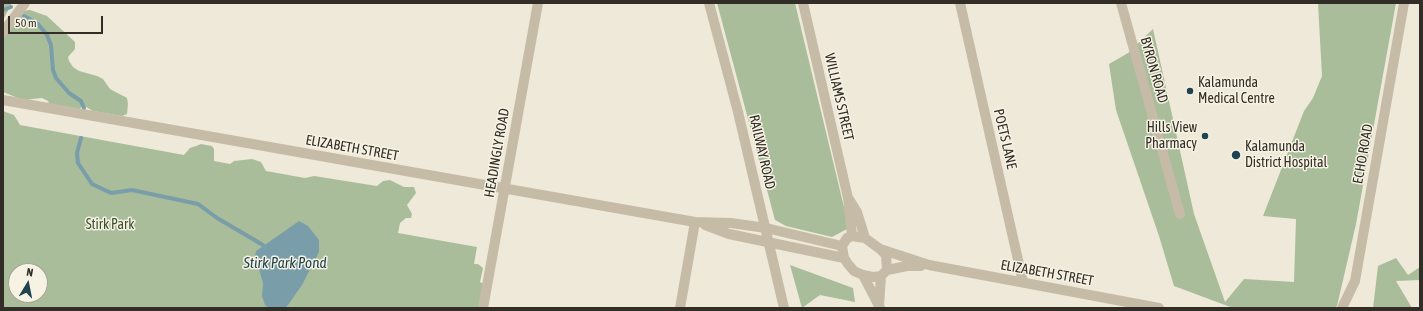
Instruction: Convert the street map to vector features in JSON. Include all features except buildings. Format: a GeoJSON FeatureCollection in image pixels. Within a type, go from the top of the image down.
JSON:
{"type":"FeatureCollection","features":[{"type":"Feature","properties":{"kind":"street"},"geometry":{"type":"LineString","coordinates":[[3,32],[25,3]]}},
{"type":"Feature","properties":{"kind":"street","name":"HEADINGLY ROAD"},"geometry":{"type":"LineString","coordinates":[[483,308],[538,3]]}},
{"type":"Feature","properties":{"kind":"street","name":"RAILWAY ROAD"},"geometry":{"type":"LineString","coordinates":[[709,3],[738,112],[784,308]]}},
{"type":"Feature","properties":{"kind":"street","name":"WILLIAMS STREET"},"geometry":{"type":"LineString","coordinates":[[803,3],[848,198],[852,236]]}},
{"type":"Feature","properties":{"kind":"street","name":"POETS LANE"},"geometry":{"type":"LineString","coordinates":[[960,3],[1023,282]]}},
{"type":"Feature","properties":{"kind":"street","name":"BYRON ROAD"},"geometry":{"type":"LineString","coordinates":[[1121,3],[1180,214]]}},
{"type":"Feature","properties":{"kind":"street","name":"ECHO ROAD"},"geometry":{"type":"LineString","coordinates":[[1342,308],[1355,281],[1404,3]]}},
{"type":"Feature","properties":{"kind":"street","name":"ELIZABETH STREET"},"geometry":{"type":"LineString","coordinates":[[3,100],[504,190],[695,222],[731,223],[766,228],[842,246]]}},
{"type":"Feature","properties":{"kind":"street","name":"WILLIAMS STREET"},"geometry":{"type":"LineString","coordinates":[[848,198],[857,212],[864,229],[865,238]]}},
{"type":"Feature","properties":{"kind":"street"},"geometry":{"type":"LineString","coordinates":[[680,308],[695,222]]}},
{"type":"Feature","properties":{"kind":"street","name":"ELIZABETH STREET"},"geometry":{"type":"LineString","coordinates":[[695,222],[729,234],[844,258]]}},
{"type":"Feature","properties":{"kind":"street"},"geometry":{"type":"LineString","coordinates":[[880,307],[884,273],[886,255],[880,248],[865,238],[852,236],[847,238],[842,246],[844,258],[854,271],[863,276],[873,277],[884,273]]}},
{"type":"Feature","properties":{"kind":"street","name":"ELIZABETH STREET"},"geometry":{"type":"LineString","coordinates":[[880,248],[929,265],[1159,308]]}},
{"type":"Feature","properties":{"kind":"street","name":"ELIZABETH STREET"},"geometry":{"type":"LineString","coordinates":[[884,273],[906,266],[929,265]]}},
{"type":"Feature","properties":{"kind":"street"},"geometry":{"type":"LineString","coordinates":[[863,276],[880,307]]}},
{"type":"Feature","properties":{"kind":"green space"},"geometry":{"type":"Polygon","coordinates":[[[3,3],[11,3],[11,5],[3,20],[3,3]]]}},
{"type":"Feature","properties":{"kind":"green space"},"geometry":{"type":"Polygon","coordinates":[[[717,3],[795,3],[849,228],[832,237],[786,226],[775,220],[717,3]]]}},
{"type":"Feature","properties":{"kind":"green space"},"geometry":{"type":"Polygon","coordinates":[[[1318,3],[1396,3],[1356,224],[1337,306],[1334,308],[1233,308],[1174,286],[1159,236],[1116,110],[1109,64],[1128,53],[1153,29],[1194,214],[1225,302],[1244,279],[1294,282],[1296,219],[1263,216],[1304,111],[1313,98],[1322,76],[1318,3]]]}},
{"type":"Feature","properties":{"kind":"green space"},"geometry":{"type":"Polygon","coordinates":[[[30,10],[47,16],[75,42],[75,49],[68,57],[73,67],[79,71],[103,79],[110,89],[127,98],[127,114],[122,116],[93,111],[83,105],[78,111],[50,105],[48,101],[42,98],[23,100],[3,92],[3,28],[22,11],[30,10]]]}},
{"type":"Feature","properties":{"kind":"green space","name":"Stirk Park"},"geometry":{"type":"Polygon","coordinates":[[[3,111],[14,115],[20,125],[184,155],[190,148],[201,144],[212,146],[214,149],[214,161],[230,164],[234,161],[252,159],[261,162],[266,171],[305,178],[314,176],[377,186],[383,181],[390,180],[404,187],[414,187],[416,193],[407,205],[412,214],[411,218],[406,218],[400,223],[398,233],[477,247],[474,264],[478,264],[483,268],[480,282],[485,285],[482,308],[3,308],[3,111]]]}},
{"type":"Feature","properties":{"kind":"green space"},"geometry":{"type":"Polygon","coordinates":[[[1396,258],[1408,275],[1420,267],[1420,280],[1396,281],[1412,308],[1373,308],[1378,266],[1396,258]]]}},
{"type":"Feature","properties":{"kind":"green space"},"geometry":{"type":"Polygon","coordinates":[[[790,265],[853,288],[855,302],[820,295],[802,308],[790,265]]]}},
{"type":"Feature","properties":{"kind":"water","name":"Stirk Park Pond"},"geometry":{"type":"Polygon","coordinates":[[[299,221],[308,226],[319,240],[319,252],[302,285],[288,305],[285,308],[269,308],[265,305],[262,296],[263,283],[255,256],[256,251],[299,221]]]}},
{"type":"Feature","properties":{"kind":"waterway"},"geometry":{"type":"LineString","coordinates":[[3,10],[11,7]]}},
{"type":"Feature","properties":{"kind":"waterway"},"geometry":{"type":"LineString","coordinates":[[24,16],[38,24],[47,35],[51,45],[53,70],[56,78],[69,93],[81,101],[84,108]]}},
{"type":"Feature","properties":{"kind":"waterway"},"geometry":{"type":"LineString","coordinates":[[81,138],[77,153],[78,163],[92,184],[111,193],[132,190],[198,204],[217,218],[263,245]]}},
{"type":"Feature","properties":{"kind":"place","name":"Kalamunda Medical Centre"},"geometry":{"type":"Point","coordinates":[1190,91]}},
{"type":"Feature","properties":{"kind":"place","name":"Hills View Pharmacy"},"geometry":{"type":"Point","coordinates":[1205,136]}},
{"type":"Feature","properties":{"kind":"place","name":"Kalamunda District Hospital"},"geometry":{"type":"Point","coordinates":[1236,155]}}]}
